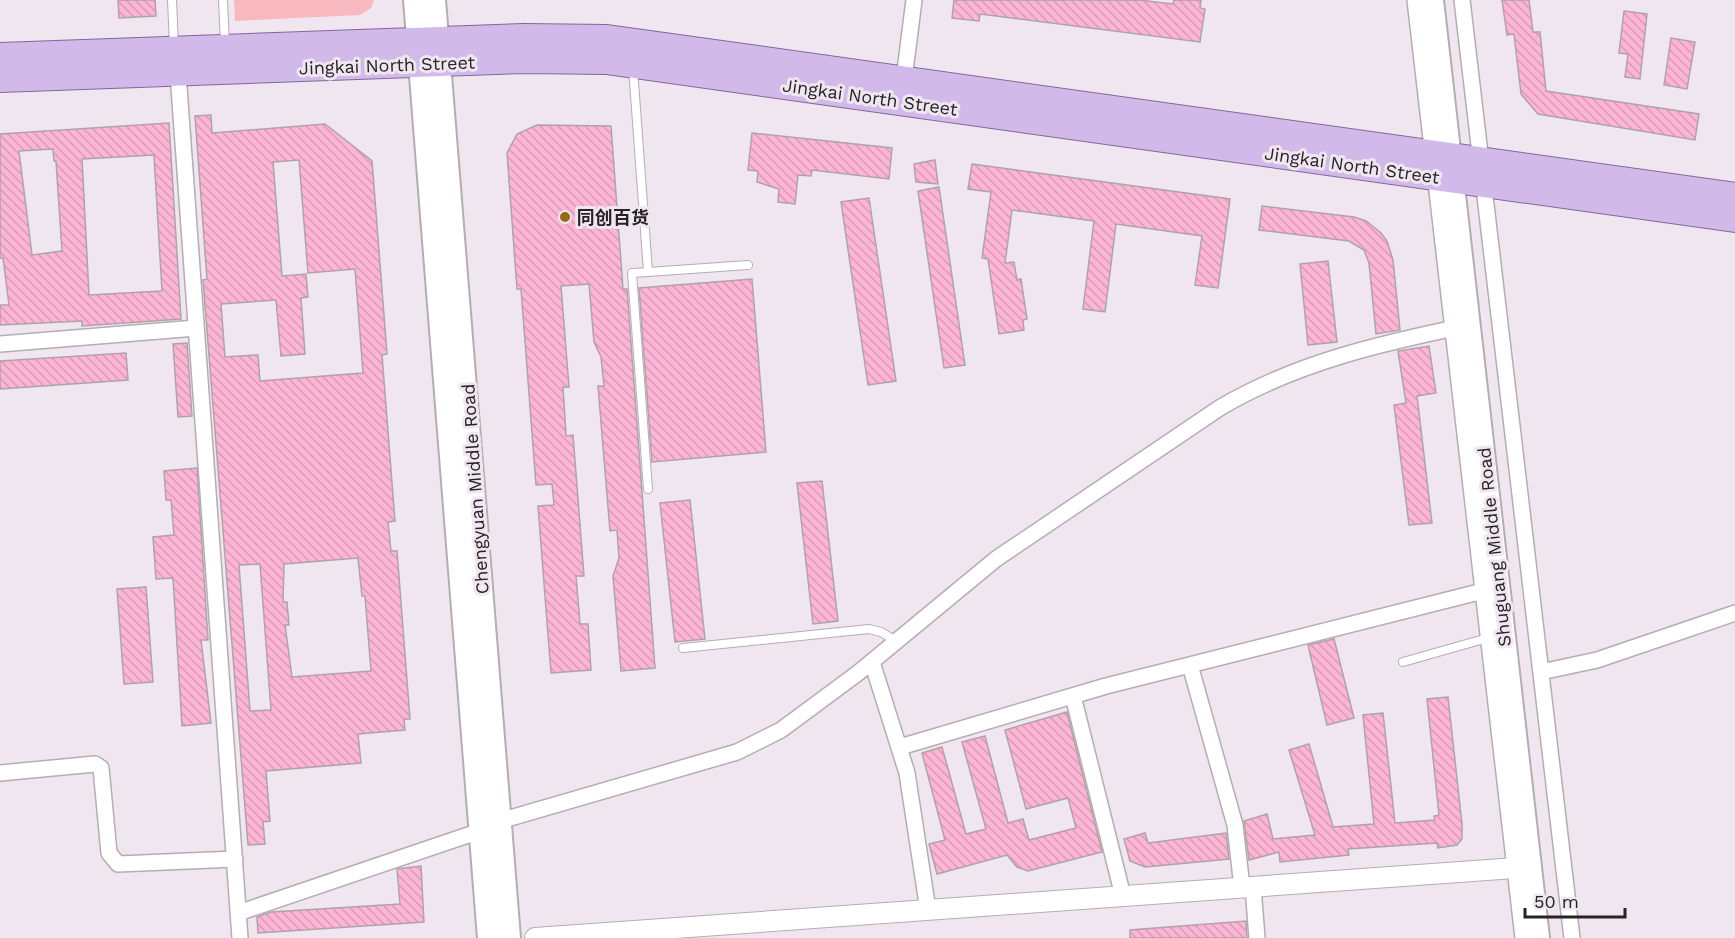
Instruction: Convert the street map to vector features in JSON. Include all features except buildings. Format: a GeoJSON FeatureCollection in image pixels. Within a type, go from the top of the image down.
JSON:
{"type":"FeatureCollection","features":[{"type":"Feature","properties":{"kind":"main road"},"geometry":{"type":"LineString","coordinates":[[415,0],[429,53]]}},
{"type":"Feature","properties":{"kind":"main road"},"geometry":{"type":"LineString","coordinates":[[429,53],[434,0]]}},
{"type":"Feature","properties":{"kind":"main road"},"geometry":{"type":"LineString","coordinates":[[1432,0],[1458,168]]}},
{"type":"Feature","properties":{"kind":"main road"},"geometry":{"type":"LineString","coordinates":[[1446,0],[1458,168]]}},
{"type":"Feature","properties":{"kind":"main road","name":"Jingkai North Street"},"geometry":{"type":"LineString","coordinates":[[0,56],[176,61],[429,53],[524,37],[607,38],[904,79],[1458,168],[1735,219]]}},
{"type":"Feature","properties":{"kind":"main road","name":"Jingkai North Street"},"geometry":{"type":"LineString","coordinates":[[0,79],[176,61],[225,48],[429,53],[633,64],[1458,168],[1735,196]]}},
{"type":"Feature","properties":{"kind":"main road","name":"Chengyuan Middle Road"},"geometry":{"type":"LineString","coordinates":[[429,53],[490,826],[489,938]]}},
{"type":"Feature","properties":{"kind":"main road","name":"Shuguang Middle Road"},"geometry":{"type":"LineString","coordinates":[[1458,168],[1461,327],[1522,868],[1538,938]]}},
{"type":"Feature","properties":{"kind":"main road","name":"Shuguang Middle Road"},"geometry":{"type":"LineString","coordinates":[[1458,168],[1552,938]]}},
{"type":"Feature","properties":{"kind":"main road","name":"Chengyuan Middle Road"},"geometry":{"type":"LineString","coordinates":[[490,826],[509,938]]}},
{"type":"Feature","properties":{"kind":"street"},"geometry":{"type":"LineString","coordinates":[[904,79],[914,0]]}},
{"type":"Feature","properties":{"kind":"street"},"geometry":{"type":"LineString","coordinates":[[1415,0],[1458,168],[1541,672],[1572,938]]}},
{"type":"Feature","properties":{"kind":"street"},"geometry":{"type":"LineString","coordinates":[[1458,168],[1462,0]]}},
{"type":"Feature","properties":{"kind":"street"},"geometry":{"type":"LineString","coordinates":[[176,61],[240,938]]}},
{"type":"Feature","properties":{"kind":"street"},"geometry":{"type":"LineString","coordinates":[[242,912],[490,826],[737,752],[788,725],[872,662],[996,559],[1221,407],[1257,386],[1315,363],[1461,327],[1483,591],[1496,636]]}},
{"type":"Feature","properties":{"kind":"street"},"geometry":{"type":"LineString","coordinates":[[0,344],[196,328]]}},
{"type":"Feature","properties":{"kind":"street"},"geometry":{"type":"LineString","coordinates":[[900,747],[1073,696],[1483,591]]}},
{"type":"Feature","properties":{"kind":"street"},"geometry":{"type":"LineString","coordinates":[[1541,672],[1598,660],[1735,613]]}},
{"type":"Feature","properties":{"kind":"street"},"geometry":{"type":"LineString","coordinates":[[872,662],[900,747],[917,831],[928,910]]}},
{"type":"Feature","properties":{"kind":"street"},"geometry":{"type":"LineString","coordinates":[[1190,665],[1235,825],[1257,938]]}},
{"type":"Feature","properties":{"kind":"street"},"geometry":{"type":"LineString","coordinates":[[1073,696],[1123,896]]}},
{"type":"Feature","properties":{"kind":"street"},"geometry":{"type":"LineString","coordinates":[[0,773],[95,764],[101,768],[109,853],[117,864],[235,859]]}},
{"type":"Feature","properties":{"kind":"street"},"geometry":{"type":"LineString","coordinates":[[535,938],[705,932],[928,910],[1522,868],[1522,938]]}},
{"type":"Feature","properties":{"kind":"lane"},"geometry":{"type":"LineString","coordinates":[[172,0],[176,61]]}},
{"type":"Feature","properties":{"kind":"lane"},"geometry":{"type":"LineString","coordinates":[[223,0],[225,48]]}},
{"type":"Feature","properties":{"kind":"lane"},"geometry":{"type":"LineString","coordinates":[[633,64],[648,272]]}},
{"type":"Feature","properties":{"kind":"lane"},"geometry":{"type":"LineString","coordinates":[[648,489],[632,273],[748,264]]}},
{"type":"Feature","properties":{"kind":"lane"},"geometry":{"type":"LineString","coordinates":[[683,648],[869,629],[881,632],[896,641]]}},
{"type":"Feature","properties":{"kind":"lane"},"geometry":{"type":"LineString","coordinates":[[1403,662],[1496,636]]}},
{"type":"Feature","properties":{"kind":"shaded area"},"geometry":{"type":"Polygon","coordinates":[[[234,0],[374,0],[371,8],[360,15],[235,21],[234,0]]]}},
{"type":"Feature","properties":{"kind":"place","name":"同创百货"},"geometry":{"type":"Point","coordinates":[565,217]}}]}
